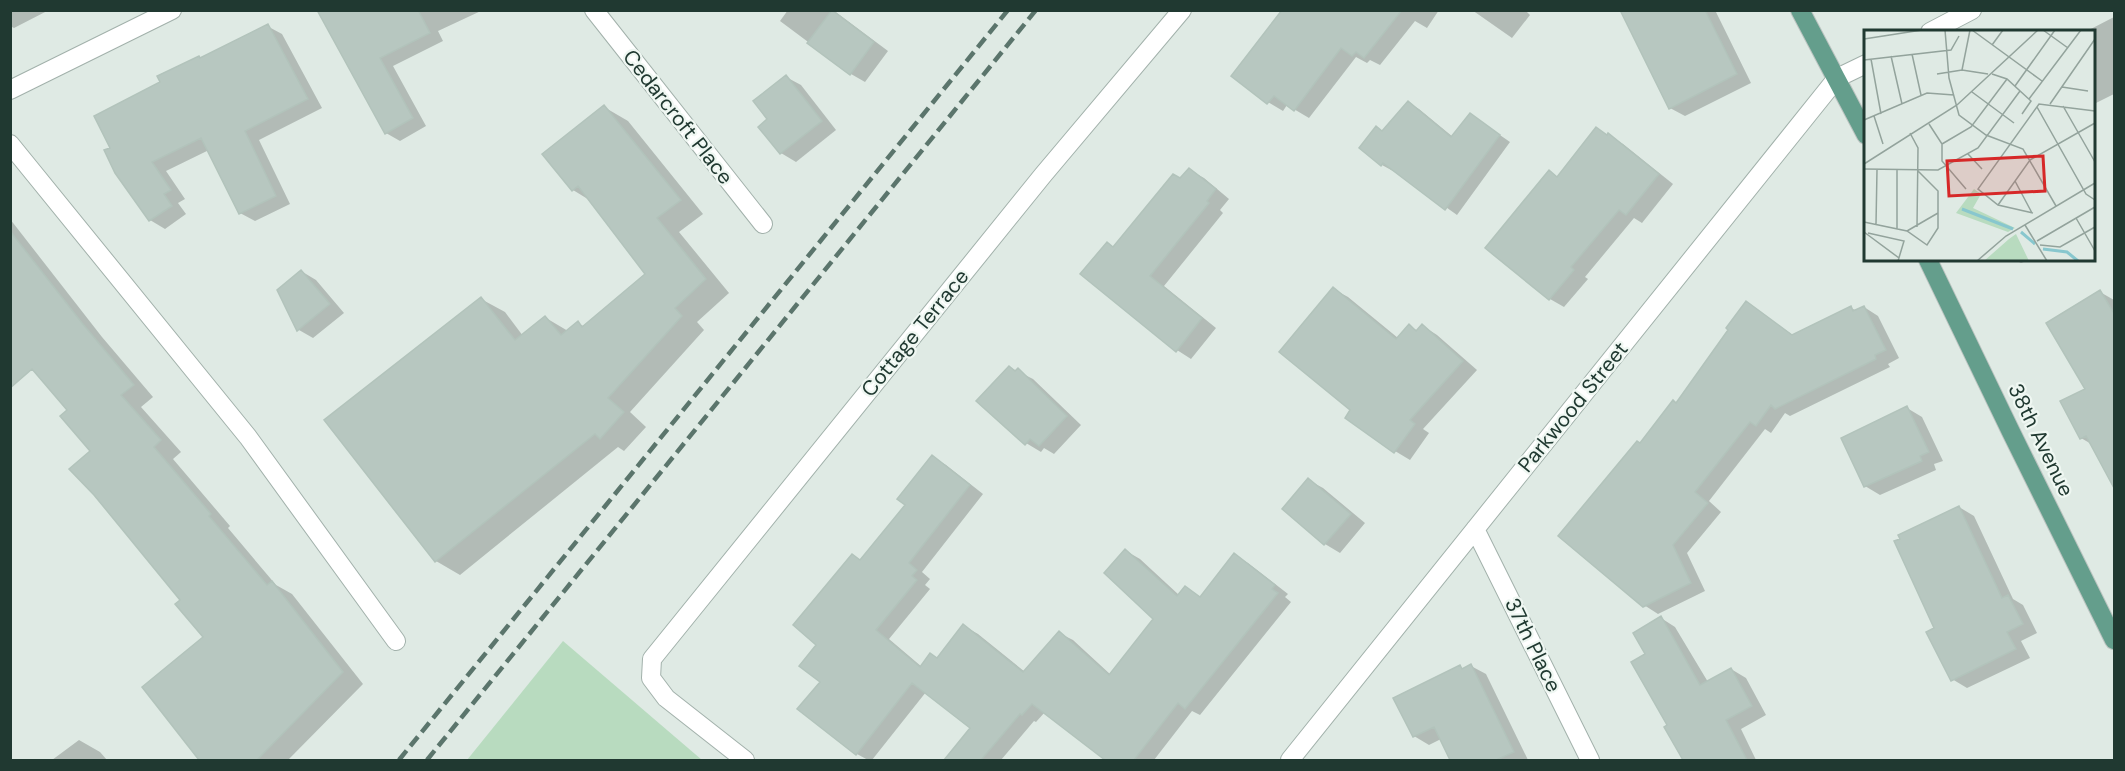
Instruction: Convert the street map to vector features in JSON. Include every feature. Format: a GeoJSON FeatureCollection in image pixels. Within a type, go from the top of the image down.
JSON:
{"type":"FeatureCollection","features":[{"type":"Feature","properties":{"kind":"main road"},"geometry":{"type":"LineString","coordinates":[[1800,10],[1864,131]]}},
{"type":"Feature","properties":{"kind":"main road","name":"38th Avenue"},"geometry":{"type":"LineString","coordinates":[[1928,261],[2115,640]]}},
{"type":"Feature","properties":{"kind":"street"},"geometry":{"type":"LineString","coordinates":[[10,90],[172,10]]}},
{"type":"Feature","properties":{"kind":"street","name":"Cedarcroft Place"},"geometry":{"type":"LineString","coordinates":[[594,10],[763,224]]}},
{"type":"Feature","properties":{"kind":"street","name":"Cottage Terrace"},"geometry":{"type":"LineString","coordinates":[[745,760],[666,698],[651,678],[652,658],[1043,175],[1182,10]]}},
{"type":"Feature","properties":{"kind":"street"},"geometry":{"type":"LineString","coordinates":[[1934,30],[1972,10]]}},
{"type":"Feature","properties":{"kind":"street","name":"Parkwood Street"},"geometry":{"type":"LineString","coordinates":[[1290,760],[1837,78],[1864,65]]}},
{"type":"Feature","properties":{"kind":"street"},"geometry":{"type":"LineString","coordinates":[[10,144],[248,437],[396,641]]}},
{"type":"Feature","properties":{"kind":"street","name":"37th Place"},"geometry":{"type":"LineString","coordinates":[[1475,530],[1590,760]]}},
{"type":"Feature","properties":{"kind":"green space"},"geometry":{"type":"Polygon","coordinates":[[[563,641],[702,760],[467,760],[563,641]]]}},
{"type":"Feature","properties":{"kind":"building"},"geometry":{"type":"Polygon","coordinates":[[[317,10],[418,10],[430,33],[380,58],[413,118],[385,134],[317,10]]]}},
{"type":"Feature","properties":{"kind":"building"},"geometry":{"type":"Polygon","coordinates":[[[832,10],[874,42],[850,75],[807,43],[832,10]]]}},
{"type":"Feature","properties":{"kind":"building"},"geometry":{"type":"Polygon","coordinates":[[[1282,10],[1402,10],[1364,58],[1356,52],[1352,56],[1341,48],[1294,111],[1274,96],[1267,104],[1231,76],[1282,10]]]}},
{"type":"Feature","properties":{"kind":"building"},"geometry":{"type":"Polygon","coordinates":[[[1620,10],[1705,10],[1737,74],[1669,109],[1620,10]]]}},
{"type":"Feature","properties":{"kind":"building"},"geometry":{"type":"Polygon","coordinates":[[[268,24],[308,99],[245,131],[276,196],[239,214],[201,138],[152,162],[171,190],[164,194],[172,206],[149,221],[115,173],[104,150],[110,148],[94,116],[160,82],[157,76],[199,56],[200,58],[268,24]]]}},
{"type":"Feature","properties":{"kind":"building"},"geometry":{"type":"Polygon","coordinates":[[[786,75],[822,121],[780,154],[758,127],[767,119],[753,101],[786,75]]]}},
{"type":"Feature","properties":{"kind":"building"},"geometry":{"type":"Polygon","coordinates":[[[1408,101],[1451,137],[1470,113],[1500,135],[1445,210],[1383,163],[1381,166],[1359,148],[1376,126],[1382,131],[1408,101]]]}},
{"type":"Feature","properties":{"kind":"building"},"geometry":{"type":"Polygon","coordinates":[[[604,105],[681,200],[657,218],[706,279],[675,308],[682,316],[608,398],[624,412],[600,439],[595,434],[435,562],[324,420],[481,297],[515,340],[545,316],[561,335],[578,321],[582,327],[645,274],[578,186],[572,191],[542,154],[604,105]]]}},
{"type":"Feature","properties":{"kind":"building"},"geometry":{"type":"Polygon","coordinates":[[[1596,127],[1607,135],[1608,133],[1659,174],[1626,215],[1619,210],[1571,267],[1574,270],[1549,300],[1485,248],[1549,170],[1557,177],[1596,127]]]}},
{"type":"Feature","properties":{"kind":"building"},"geometry":{"type":"Polygon","coordinates":[[[1189,168],[1216,189],[1207,201],[1209,203],[1150,276],[1202,318],[1176,352],[1080,274],[1107,242],[1113,247],[1173,174],[1180,178],[1189,168]]]}},
{"type":"Feature","properties":{"kind":"building"},"geometry":{"type":"Polygon","coordinates":[[[10,231],[134,385],[121,395],[161,440],[154,447],[267,585],[272,581],[343,672],[257,760],[199,760],[142,687],[203,637],[175,604],[180,600],[94,495],[69,469],[90,451],[60,416],[67,410],[32,369],[10,388],[10,231]]]}},
{"type":"Feature","properties":{"kind":"building"},"geometry":{"type":"Polygon","coordinates":[[[301,270],[330,304],[297,331],[277,290],[301,270]]]}},
{"type":"Feature","properties":{"kind":"building"},"geometry":{"type":"Polygon","coordinates":[[[1333,287],[1396,339],[1409,324],[1416,331],[1422,324],[1463,361],[1410,420],[1415,424],[1394,453],[1345,418],[1350,410],[1279,352],[1333,287]]]}},
{"type":"Feature","properties":{"kind":"building"},"geometry":{"type":"Polygon","coordinates":[[[2100,290],[2115,315],[2115,490],[2086,436],[2080,439],[2060,401],[2085,389],[2046,323],[2100,290]]]}},
{"type":"Feature","properties":{"kind":"building"},"geometry":{"type":"Polygon","coordinates":[[[1746,301],[1792,335],[1851,306],[1853,311],[1864,306],[1886,350],[1875,355],[1876,359],[1775,409],[1771,405],[1756,426],[1750,422],[1695,492],[1708,503],[1673,545],[1691,583],[1643,607],[1558,536],[1637,441],[1640,443],[1673,400],[1676,403],[1746,301]]]}},
{"type":"Feature","properties":{"kind":"building"},"geometry":{"type":"Polygon","coordinates":[[[1009,366],[1015,371],[1018,368],[1067,416],[1039,446],[1030,439],[1025,445],[976,401],[1009,366]]]}},
{"type":"Feature","properties":{"kind":"building"},"geometry":{"type":"Polygon","coordinates":[[[1907,406],[1929,452],[1920,456],[1922,461],[1864,487],[1841,438],[1907,406]]]}},
{"type":"Feature","properties":{"kind":"building"},"geometry":{"type":"Polygon","coordinates":[[[932,455],[970,485],[909,563],[917,570],[912,576],[917,580],[876,630],[920,667],[930,653],[937,658],[963,624],[1023,672],[1059,631],[1109,675],[1153,619],[1104,573],[1125,549],[1177,596],[1185,586],[1200,597],[1234,553],[1275,585],[1272,589],[1278,593],[1185,709],[1178,703],[1134,760],[1105,760],[1032,704],[1022,715],[1020,714],[981,760],[944,760],[970,728],[912,683],[856,755],[797,709],[820,682],[799,666],[816,645],[793,625],[852,554],[860,560],[905,505],[897,499],[932,455]]]}},
{"type":"Feature","properties":{"kind":"building"},"geometry":{"type":"Polygon","coordinates":[[[1308,478],[1351,514],[1324,545],[1282,509],[1308,478]]]}},
{"type":"Feature","properties":{"kind":"building"},"geometry":{"type":"Polygon","coordinates":[[[1959,506],[2002,598],[2008,595],[2023,624],[2007,632],[2016,649],[1951,681],[1926,632],[1934,628],[1894,541],[1900,539],[1898,535],[1959,506]]]}},
{"type":"Feature","properties":{"kind":"building"},"geometry":{"type":"Polygon","coordinates":[[[1661,616],[1700,685],[1731,668],[1752,706],[1726,720],[1747,760],[1683,760],[1664,727],[1667,725],[1631,662],[1645,654],[1633,633],[1661,616]]]}},
{"type":"Feature","properties":{"kind":"building"},"geometry":{"type":"Polygon","coordinates":[[[1471,664],[1514,752],[1496,760],[1450,760],[1434,727],[1413,737],[1393,698],[1460,665],[1462,669],[1471,664]]]}},
{"type":"Feature","properties":{"kind":"railway"},"geometry":{"type":"LineString","coordinates":[[399,760],[1008,10]]}},
{"type":"Feature","properties":{"kind":"railway"},"geometry":{"type":"LineString","coordinates":[[427,760],[1036,10]]}}]}
